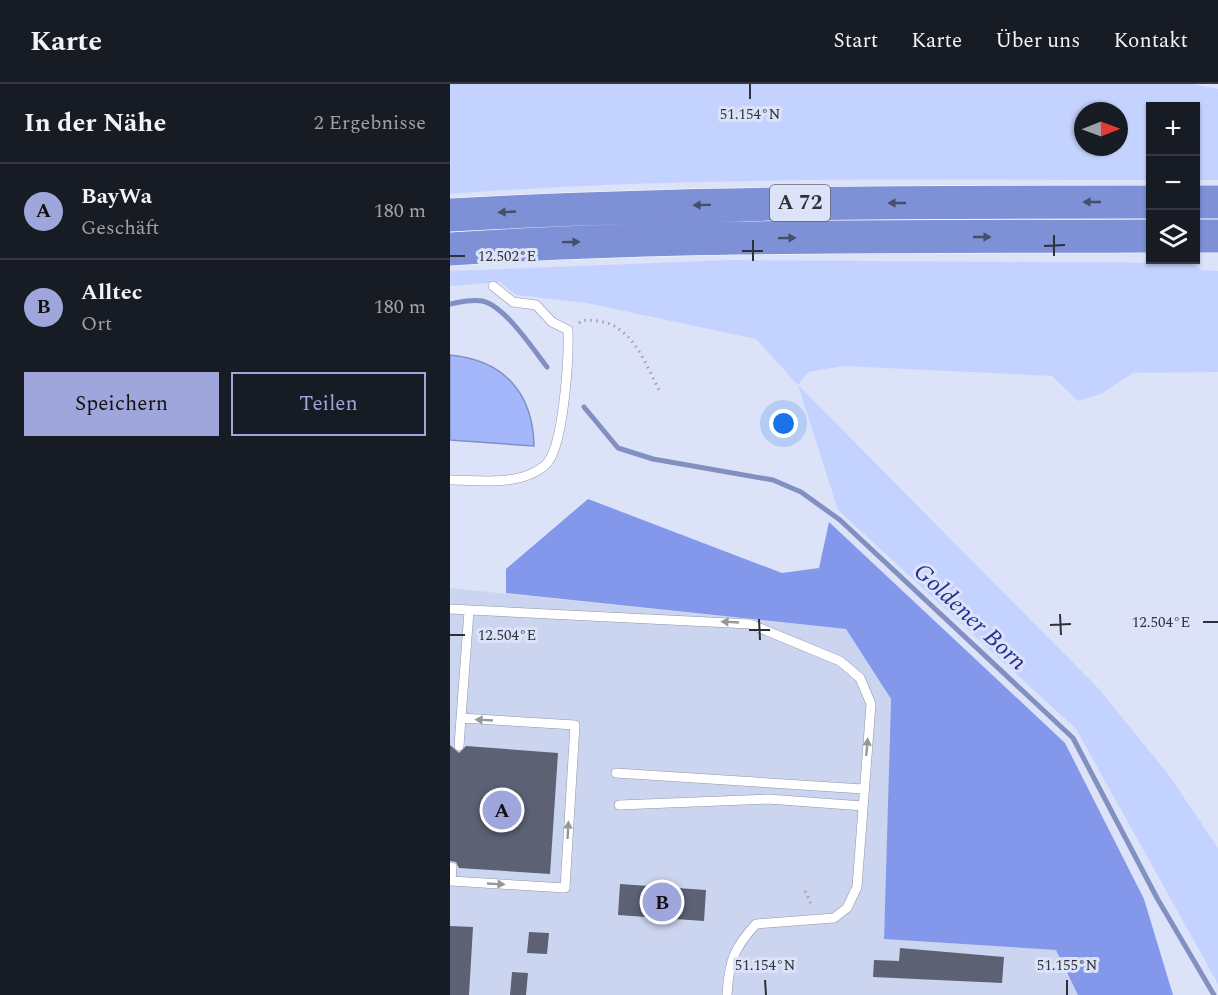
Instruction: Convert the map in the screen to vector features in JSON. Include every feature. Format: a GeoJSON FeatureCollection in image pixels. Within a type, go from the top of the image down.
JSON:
{"type":"FeatureCollection","features":[{"type":"Feature","properties":{"kind":"highway","name":"A 72"},"geometry":{"type":"LineString","coordinates":[[450,215],[583,207],[806,203],[1146,202]]}},
{"type":"Feature","properties":{"kind":"highway"},"geometry":{"type":"LineString","coordinates":[[1200,202],[1218,202]]}},
{"type":"Feature","properties":{"kind":"highway","name":"A 72"},"geometry":{"type":"LineString","coordinates":[[450,249],[549,243],[786,238],[1146,236]]}},
{"type":"Feature","properties":{"kind":"highway"},"geometry":{"type":"LineString","coordinates":[[1200,236],[1218,236]]}},
{"type":"Feature","properties":{"kind":"lane"},"geometry":{"type":"LineString","coordinates":[[450,480],[509,480],[532,473],[548,462],[559,429],[570,362],[568,330],[552,322],[536,305],[513,302],[493,286]]}},
{"type":"Feature","properties":{"kind":"lane"},"geometry":{"type":"LineString","coordinates":[[450,609],[750,624],[840,661],[860,678],[871,704],[857,887],[847,908],[834,918],[756,924],[738,944],[735,951],[729,966],[727,995]]}},
{"type":"Feature","properties":{"kind":"lane"},"geometry":{"type":"LineString","coordinates":[[459,746],[469,611]]}},
{"type":"Feature","properties":{"kind":"lane"},"geometry":{"type":"LineString","coordinates":[[452,867],[451,881],[565,888],[575,725],[461,718]]}},
{"type":"Feature","properties":{"kind":"lane"},"geometry":{"type":"LineString","coordinates":[[616,773],[863,789]]}},
{"type":"Feature","properties":{"kind":"lane"},"geometry":{"type":"LineString","coordinates":[[619,805],[768,799],[863,806]]}},
{"type":"Feature","properties":{"kind":"path"},"geometry":{"type":"LineString","coordinates":[[568,330],[584,320],[600,321],[618,327],[630,339],[659,390]]}},
{"type":"Feature","properties":{"kind":"shaded area"},"geometry":{"type":"Polygon","coordinates":[[[450,84],[1192,84],[1218,89],[1218,180],[1200,180],[1200,102],[1146,102],[1146,180],[712,182],[537,188],[450,194],[450,84]]]}},
{"type":"Feature","properties":{"kind":"shaded area"},"geometry":{"type":"Polygon","coordinates":[[[731,260],[1192,264],[1202,270],[1218,271],[1218,372],[1133,373],[1101,394],[1078,401],[1052,376],[843,366],[808,372],[798,385],[756,339],[587,303],[516,295],[500,282],[450,286],[450,271],[731,260]]]}},
{"type":"Feature","properties":{"kind":"shaded area"},"geometry":{"type":"Polygon","coordinates":[[[450,355],[486,364],[512,382],[528,410],[534,446],[450,440],[450,355]]]}},
{"type":"Feature","properties":{"kind":"shaded area"},"geometry":{"type":"Polygon","coordinates":[[[798,385],[1098,688],[1168,774],[1218,848],[1218,984],[1076,729],[838,510],[798,385]]]}},
{"type":"Feature","properties":{"kind":"shaded area"},"geometry":{"type":"Polygon","coordinates":[[[588,499],[782,573],[819,568],[829,522],[1065,743],[1144,899],[1173,995],[1078,995],[1056,950],[884,939],[891,699],[846,629],[506,593],[506,569],[588,499]]]}},
{"type":"Feature","properties":{"kind":"shaded area"},"geometry":{"type":"Polygon","coordinates":[[[450,588],[846,629],[891,699],[884,939],[1057,950],[1078,995],[450,995],[450,588]]]}},
{"type":"Feature","properties":{"kind":"building"},"geometry":{"type":"Polygon","coordinates":[[[450,745],[459,753],[466,746],[558,753],[550,874],[459,868],[456,862],[450,861],[450,745]]]}},
{"type":"Feature","properties":{"kind":"building"},"geometry":{"type":"Polygon","coordinates":[[[620,884],[706,890],[704,921],[618,915],[620,884]]]}},
{"type":"Feature","properties":{"kind":"building"},"geometry":{"type":"Polygon","coordinates":[[[450,926],[473,927],[469,995],[450,995],[450,926]]]}},
{"type":"Feature","properties":{"kind":"building"},"geometry":{"type":"Polygon","coordinates":[[[529,932],[549,933],[547,954],[527,953],[529,932]]]}},
{"type":"Feature","properties":{"kind":"building"},"geometry":{"type":"Polygon","coordinates":[[[900,948],[1004,957],[1002,983],[873,977],[874,960],[899,961],[900,948]]]}},
{"type":"Feature","properties":{"kind":"building"},"geometry":{"type":"Polygon","coordinates":[[[512,972],[528,973],[526,995],[510,995],[512,972]]]}},
{"type":"Feature","properties":{"kind":"waterway","name":"Goldener Born"},"geometry":{"type":"LineString","coordinates":[[450,304],[474,300],[491,304],[518,329],[547,367]]}},
{"type":"Feature","properties":{"kind":"waterway","name":"Goldener Born"},"geometry":{"type":"LineString","coordinates":[[584,407],[618,448],[653,459],[773,480],[801,492],[840,520],[1073,738],[1157,898],[1214,995]]}},
{"type":"Feature","properties":{"kind":"place","name":"BayWa"},"geometry":{"type":"Point","coordinates":[502,810]}},
{"type":"Feature","properties":{"kind":"place","name":"Alltec"},"geometry":{"type":"Point","coordinates":[662,902]}}]}
